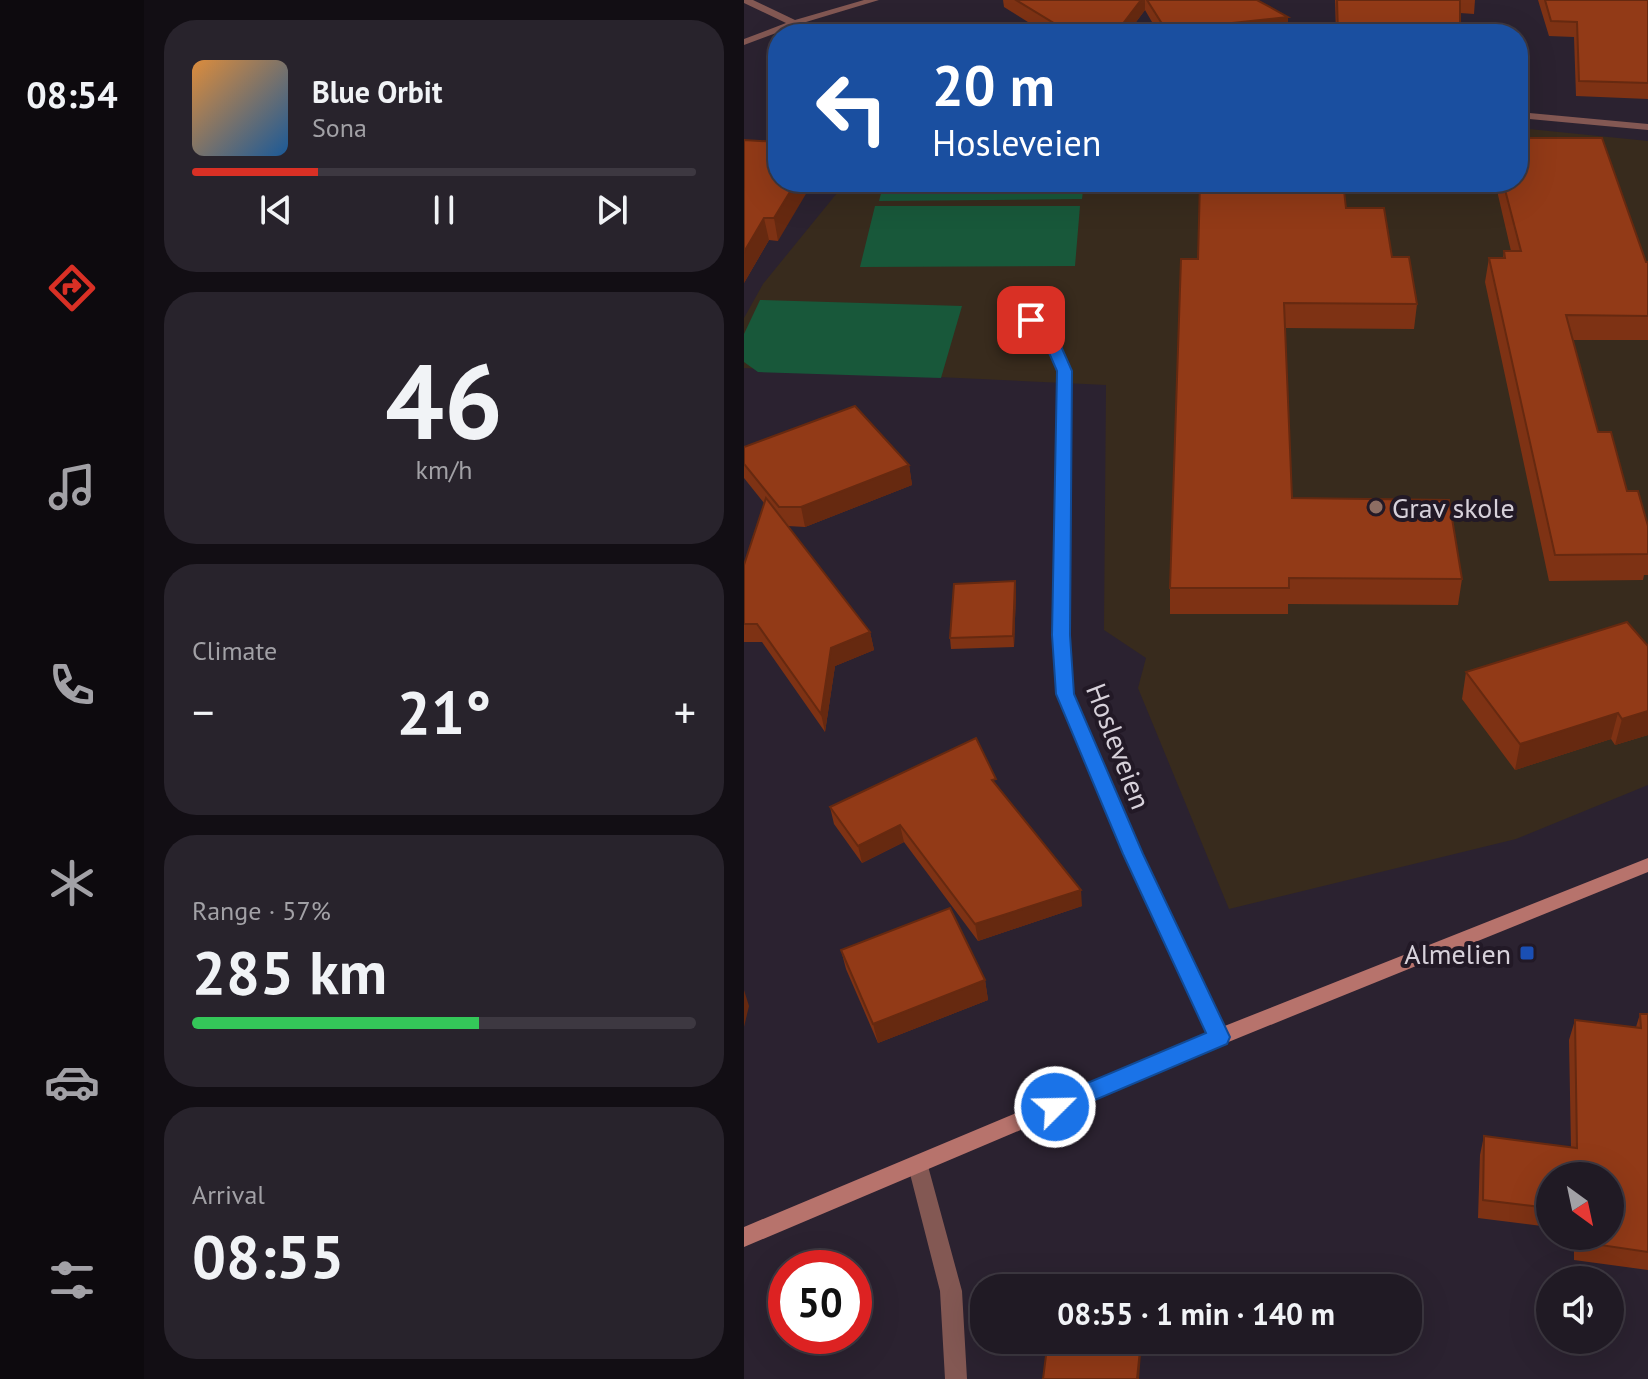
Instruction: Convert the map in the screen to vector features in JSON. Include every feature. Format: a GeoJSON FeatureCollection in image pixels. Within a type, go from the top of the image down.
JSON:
{"type":"FeatureCollection","features":[{"type":"Feature","properties":{"kind":"main road"},"geometry":{"type":"LineString","coordinates":[[744,1237],[1219,1037],[1648,865]]}},
{"type":"Feature","properties":{"kind":"street"},"geometry":{"type":"LineString","coordinates":[[746,0],[800,24]]}},
{"type":"Feature","properties":{"kind":"street"},"geometry":{"type":"LineString","coordinates":[[794,23],[874,0]]}},
{"type":"Feature","properties":{"kind":"street"},"geometry":{"type":"LineString","coordinates":[[744,42],[768,33]]}},
{"type":"Feature","properties":{"kind":"street"},"geometry":{"type":"LineString","coordinates":[[1528,116],[1648,127]]}},
{"type":"Feature","properties":{"kind":"street","name":"Hosleveien"},"geometry":{"type":"LineString","coordinates":[[1031,320],[1054,346],[1065,371],[1061,635],[1065,694],[1133,854],[1219,1037]]}},
{"type":"Feature","properties":{"kind":"street"},"geometry":{"type":"LineString","coordinates":[[918,1166],[951,1291],[956,1379]]}},
{"type":"Feature","properties":{"kind":"shaded area","name":"Grav skole"},"geometry":{"type":"Polygon","coordinates":[[[1528,129],[1648,141],[1648,785],[1516,839],[1229,909],[1138,688],[1146,658],[1104,630],[1106,385],[744,368],[744,318],[763,284],[838,192],[1528,192],[1528,129]]]}},
{"type":"Feature","properties":{"kind":"green space"},"geometry":{"type":"Polygon","coordinates":[[[881,192],[1083,192],[1082,199],[879,201],[881,192]]]}},
{"type":"Feature","properties":{"kind":"green space"},"geometry":{"type":"Polygon","coordinates":[[[875,206],[1080,206],[1075,266],[860,267],[875,206]]]}},
{"type":"Feature","properties":{"kind":"green space"},"geometry":{"type":"Polygon","coordinates":[[[760,300],[962,306],[941,378],[758,372],[744,362],[744,334],[760,300]]]}},
{"type":"Feature","properties":{"kind":"building"},"geometry":{"type":"Polygon","coordinates":[[[1016,0],[1141,0],[1123,24],[1055,24],[1016,0]]]}},
{"type":"Feature","properties":{"kind":"building"},"geometry":{"type":"Polygon","coordinates":[[[1147,0],[1257,0],[1288,17],[1222,24],[1162,24],[1147,0]]]}},
{"type":"Feature","properties":{"kind":"building"},"geometry":{"type":"Polygon","coordinates":[[[1337,0],[1460,0],[1460,24],[1338,24],[1337,0]]]}},
{"type":"Feature","properties":{"kind":"building"},"geometry":{"type":"Polygon","coordinates":[[[1545,0],[1648,0],[1648,83],[1579,81],[1577,22],[1551,21],[1545,0]]]}},
{"type":"Feature","properties":{"kind":"building"},"geometry":{"type":"Polygon","coordinates":[[[1528,138],[1602,138],[1648,262],[1648,316],[1566,315],[1598,432],[1611,432],[1627,491],[1638,491],[1648,526],[1648,554],[1555,555],[1489,258],[1505,258],[1504,251],[1521,251],[1506,192],[1528,192],[1528,138]]]}},
{"type":"Feature","properties":{"kind":"building"},"geometry":{"type":"Polygon","coordinates":[[[744,140],[768,141],[768,192],[790,192],[774,218],[764,218],[744,252],[744,140]]]}},
{"type":"Feature","properties":{"kind":"building"},"geometry":{"type":"Polygon","coordinates":[[[1200,192],[1344,192],[1346,208],[1384,208],[1392,257],[1409,257],[1417,304],[1284,303],[1292,498],[1449,500],[1462,579],[1289,578],[1289,588],[1170,588],[1181,259],[1198,259],[1200,192]]]}},
{"type":"Feature","properties":{"kind":"building"},"geometry":{"type":"Polygon","coordinates":[[[855,406],[909,465],[801,507],[779,507],[744,464],[744,447],[855,406]]]}},
{"type":"Feature","properties":{"kind":"building"},"geometry":{"type":"Polygon","coordinates":[[[766,498],[870,632],[831,648],[821,714],[757,624],[744,624],[744,565],[766,498]]]}},
{"type":"Feature","properties":{"kind":"building"},"geometry":{"type":"Polygon","coordinates":[[[1015,581],[1013,636],[950,638],[954,584],[1015,581]]]}},
{"type":"Feature","properties":{"kind":"building"},"geometry":{"type":"Polygon","coordinates":[[[1627,622],[1648,646],[1648,711],[1622,719],[1618,713],[1520,744],[1466,672],[1627,622]]]}},
{"type":"Feature","properties":{"kind":"building"},"geometry":{"type":"Polygon","coordinates":[[[976,738],[996,779],[992,780],[1081,890],[975,924],[900,825],[858,846],[830,807],[976,738]]]}},
{"type":"Feature","properties":{"kind":"building"},"geometry":{"type":"Polygon","coordinates":[[[950,908],[985,980],[873,1024],[841,950],[950,908]]]}},
{"type":"Feature","properties":{"kind":"building"},"geometry":{"type":"Polygon","coordinates":[[[1640,1014],[1648,1014],[1648,1252],[1624,1248],[1624,1162],[1536,1162],[1536,1206],[1483,1200],[1484,1136],[1577,1148],[1575,1020],[1641,1028],[1640,1014]]]}},
{"type":"Feature","properties":{"kind":"building"},"geometry":{"type":"Polygon","coordinates":[[[1046,1354],[1140,1354],[1137,1379],[1043,1379],[1046,1354]]]}},
{"type":"Feature","properties":{"kind":"place","name":"Grav skole"},"geometry":{"type":"Point","coordinates":[1376,507]}},
{"type":"Feature","properties":{"kind":"place","name":"Almelien"},"geometry":{"type":"Point","coordinates":[1527,953]}},
{"type":"Feature","properties":{"kind":"route"},"geometry":{"type":"LineString","coordinates":[[1031,320],[1054,346],[1065,371],[1061,635],[1065,694],[1133,854],[1219,1037],[1055,1107]]}}]}
